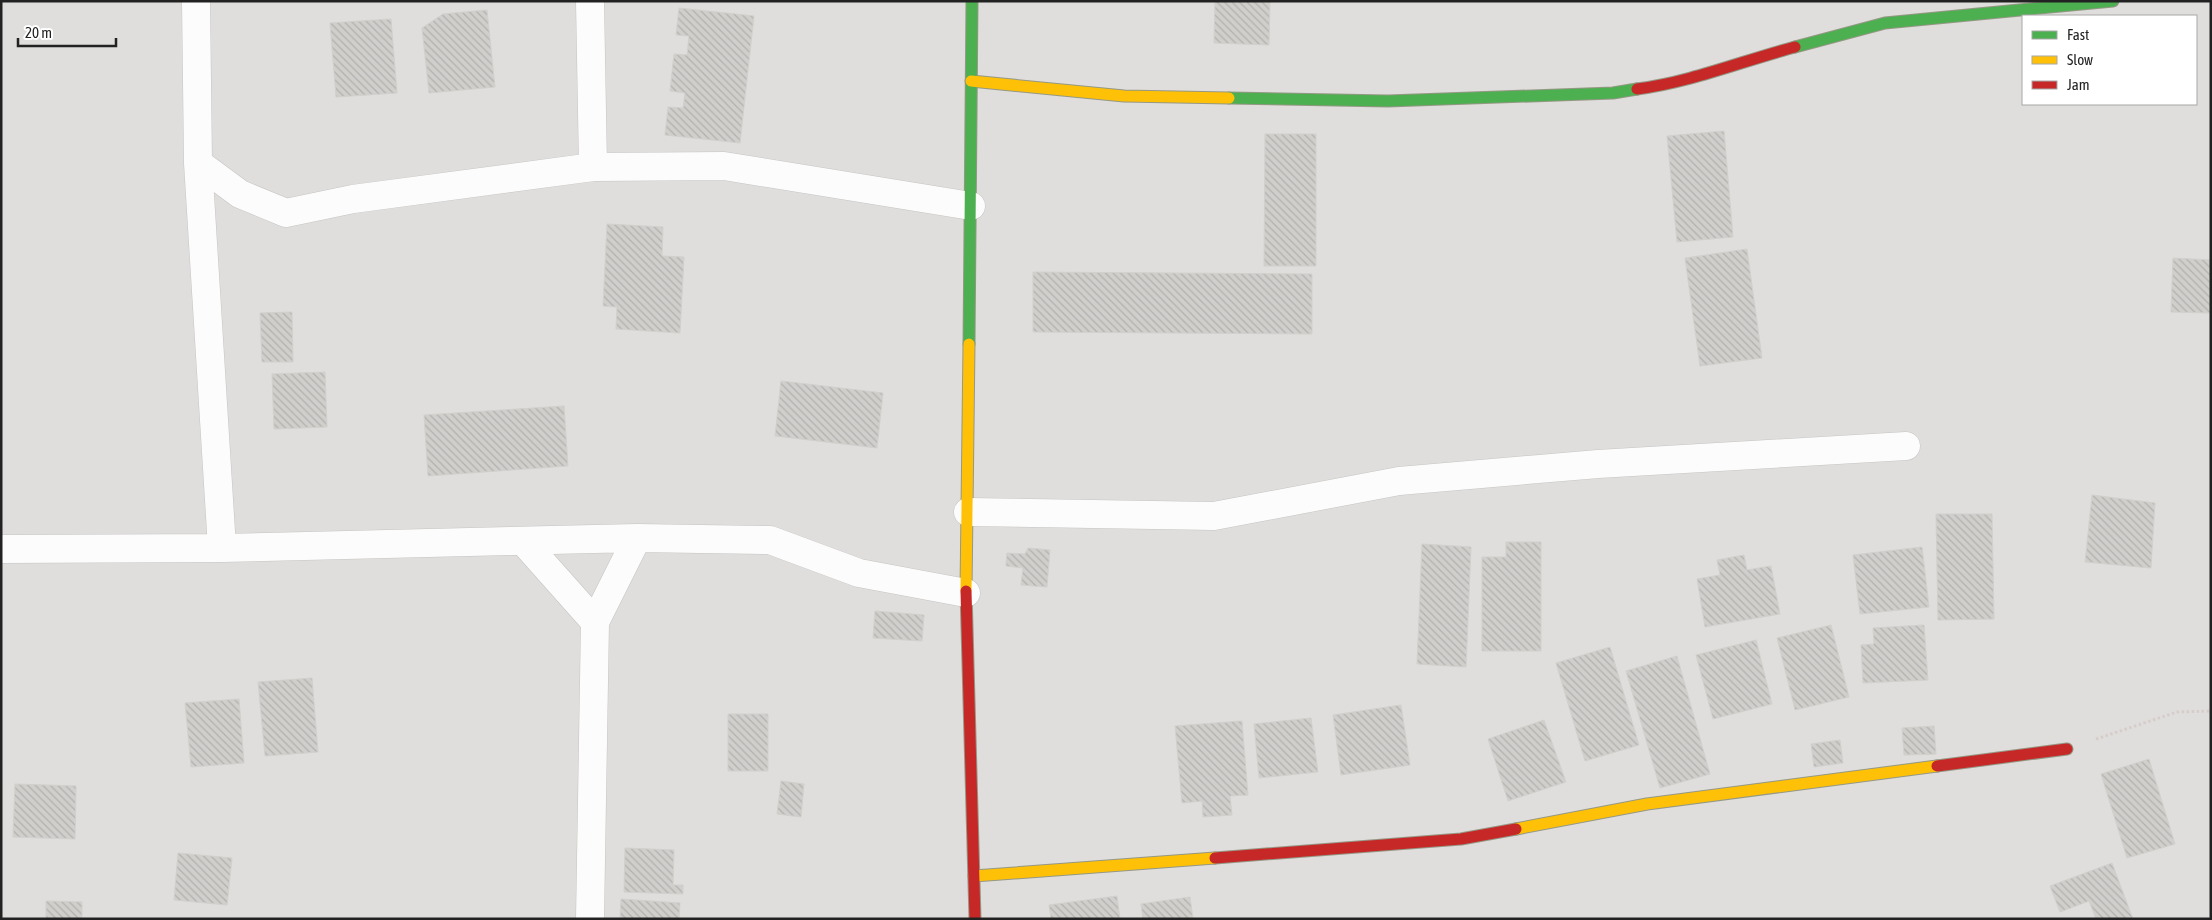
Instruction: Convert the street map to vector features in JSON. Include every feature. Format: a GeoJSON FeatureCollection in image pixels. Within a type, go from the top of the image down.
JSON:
{"type":"FeatureCollection","features":[{"type":"Feature","properties":{"kind":"street"},"geometry":{"type":"LineString","coordinates":[[196,1],[198,163],[222,548]]}},
{"type":"Feature","properties":{"kind":"street"},"geometry":{"type":"LineString","coordinates":[[590,1],[592,167]]}},
{"type":"Feature","properties":{"kind":"street"},"geometry":{"type":"LineString","coordinates":[[972,1],[966,593],[975,919]]}},
{"type":"Feature","properties":{"kind":"street"},"geometry":{"type":"LineString","coordinates":[[971,82],[1124,96],[1388,101],[1613,93],[1674,84],[1744,60],[1885,23],[2113,1]]}},
{"type":"Feature","properties":{"kind":"street"},"geometry":{"type":"LineString","coordinates":[[198,163],[240,194],[286,213],[353,199],[592,167],[724,166],[971,206]]}},
{"type":"Feature","properties":{"kind":"street"},"geometry":{"type":"LineString","coordinates":[[968,512],[1214,516],[1399,481],[1598,464],[1906,446]]}},
{"type":"Feature","properties":{"kind":"street"},"geometry":{"type":"LineString","coordinates":[[1,549],[222,548],[637,538],[770,540],[859,573],[966,593]]}},
{"type":"Feature","properties":{"kind":"street"},"geometry":{"type":"LineString","coordinates":[[590,919],[595,622],[637,538]]}},
{"type":"Feature","properties":{"kind":"street"},"geometry":{"type":"LineString","coordinates":[[523,541],[595,622]]}},
{"type":"Feature","properties":{"kind":"street"},"geometry":{"type":"LineString","coordinates":[[974,876],[1461,839],[1647,804],[2067,749]]}},
{"type":"Feature","properties":{"kind":"path"},"geometry":{"type":"LineString","coordinates":[[2067,749],[2177,712],[2211,711]]}},
{"type":"Feature","properties":{"kind":"shaded area"},"geometry":{"type":"Polygon","coordinates":[[[1,1],[2211,1],[2211,919],[1,919],[1,1]]]}},
{"type":"Feature","properties":{"kind":"building"},"geometry":{"type":"Polygon","coordinates":[[[1215,1],[1270,1],[1269,45],[1214,43],[1215,1]]]}},
{"type":"Feature","properties":{"kind":"building"},"geometry":{"type":"Polygon","coordinates":[[[679,8],[754,16],[740,143],[665,135],[668,107],[683,108],[685,93],[670,91],[674,54],[687,55],[689,36],[676,35],[679,8]]]}},
{"type":"Feature","properties":{"kind":"building"},"geometry":{"type":"Polygon","coordinates":[[[487,10],[495,87],[429,93],[422,28],[443,14],[487,10]]]}},
{"type":"Feature","properties":{"kind":"building"},"geometry":{"type":"Polygon","coordinates":[[[391,19],[397,93],[336,97],[330,23],[391,19]]]}},
{"type":"Feature","properties":{"kind":"building"},"geometry":{"type":"Polygon","coordinates":[[[1724,131],[1733,237],[1677,242],[1667,136],[1724,131]]]}},
{"type":"Feature","properties":{"kind":"building"},"geometry":{"type":"Polygon","coordinates":[[[1265,134],[1316,134],[1316,266],[1264,266],[1265,134]]]}},
{"type":"Feature","properties":{"kind":"building"},"geometry":{"type":"Polygon","coordinates":[[[607,224],[663,227],[662,256],[684,257],[680,333],[616,329],[617,307],[603,306],[607,224]]]}},
{"type":"Feature","properties":{"kind":"building"},"geometry":{"type":"Polygon","coordinates":[[[1747,249],[1762,358],[1700,366],[1685,258],[1747,249]]]}},
{"type":"Feature","properties":{"kind":"building"},"geometry":{"type":"Polygon","coordinates":[[[2173,258],[2211,260],[2211,313],[2171,312],[2173,258]]]}},
{"type":"Feature","properties":{"kind":"building"},"geometry":{"type":"Polygon","coordinates":[[[1033,272],[1312,274],[1312,334],[1033,332],[1033,272]]]}},
{"type":"Feature","properties":{"kind":"building"},"geometry":{"type":"Polygon","coordinates":[[[292,312],[293,362],[262,362],[260,313],[292,312]]]}},
{"type":"Feature","properties":{"kind":"building"},"geometry":{"type":"Polygon","coordinates":[[[325,372],[327,427],[274,429],[272,374],[325,372]]]}},
{"type":"Feature","properties":{"kind":"building"},"geometry":{"type":"Polygon","coordinates":[[[781,381],[883,393],[877,448],[775,436],[781,381]]]}},
{"type":"Feature","properties":{"kind":"building"},"geometry":{"type":"Polygon","coordinates":[[[564,406],[568,466],[428,476],[424,415],[564,406]]]}},
{"type":"Feature","properties":{"kind":"building"},"geometry":{"type":"Polygon","coordinates":[[[2092,495],[2155,503],[2151,568],[2085,562],[2092,495]]]}},
{"type":"Feature","properties":{"kind":"building"},"geometry":{"type":"Polygon","coordinates":[[[1936,514],[1992,514],[1994,619],[1938,620],[1936,514]]]}},
{"type":"Feature","properties":{"kind":"building"},"geometry":{"type":"Polygon","coordinates":[[[1506,542],[1541,542],[1541,651],[1482,651],[1482,557],[1506,557],[1506,542]]]}},
{"type":"Feature","properties":{"kind":"building"},"geometry":{"type":"Polygon","coordinates":[[[1422,544],[1471,547],[1466,667],[1417,664],[1422,544]]]}},
{"type":"Feature","properties":{"kind":"building"},"geometry":{"type":"Polygon","coordinates":[[[1922,547],[1929,607],[1860,614],[1853,555],[1922,547]]]}},
{"type":"Feature","properties":{"kind":"building"},"geometry":{"type":"Polygon","coordinates":[[[1028,548],[1050,550],[1047,587],[1021,585],[1023,568],[1006,566],[1007,553],[1025,554],[1028,548]]]}},
{"type":"Feature","properties":{"kind":"building"},"geometry":{"type":"Polygon","coordinates":[[[1744,555],[1747,570],[1771,566],[1780,614],[1705,627],[1697,579],[1720,575],[1717,560],[1744,555]]]}},
{"type":"Feature","properties":{"kind":"building"},"geometry":{"type":"Polygon","coordinates":[[[875,611],[924,615],[922,641],[873,638],[875,611]]]}},
{"type":"Feature","properties":{"kind":"building"},"geometry":{"type":"Polygon","coordinates":[[[1831,625],[1849,697],[1795,710],[1777,638],[1831,625]]]}},
{"type":"Feature","properties":{"kind":"building"},"geometry":{"type":"Polygon","coordinates":[[[1924,625],[1928,680],[1863,683],[1861,645],[1874,644],[1873,628],[1924,625]]]}},
{"type":"Feature","properties":{"kind":"building"},"geometry":{"type":"Polygon","coordinates":[[[1756,640],[1772,704],[1713,719],[1696,655],[1756,640]]]}},
{"type":"Feature","properties":{"kind":"building"},"geometry":{"type":"Polygon","coordinates":[[[1610,647],[1639,745],[1585,761],[1556,663],[1610,647]]]}},
{"type":"Feature","properties":{"kind":"building"},"geometry":{"type":"Polygon","coordinates":[[[1677,656],[1710,774],[1660,788],[1626,671],[1677,656]]]}},
{"type":"Feature","properties":{"kind":"building"},"geometry":{"type":"Polygon","coordinates":[[[312,678],[318,752],[265,756],[258,682],[312,678]]]}},
{"type":"Feature","properties":{"kind":"building"},"geometry":{"type":"Polygon","coordinates":[[[239,699],[244,763],[191,767],[185,703],[239,699]]]}},
{"type":"Feature","properties":{"kind":"building"},"geometry":{"type":"Polygon","coordinates":[[[1401,705],[1410,765],[1341,775],[1333,715],[1401,705]]]}},
{"type":"Feature","properties":{"kind":"building"},"geometry":{"type":"Polygon","coordinates":[[[728,714],[768,714],[768,771],[728,771],[728,714]]]}},
{"type":"Feature","properties":{"kind":"building"},"geometry":{"type":"Polygon","coordinates":[[[1311,718],[1318,772],[1259,778],[1254,724],[1311,718]]]}},
{"type":"Feature","properties":{"kind":"building"},"geometry":{"type":"Polygon","coordinates":[[[1544,720],[1566,782],[1508,801],[1488,739],[1544,720]]]}},
{"type":"Feature","properties":{"kind":"building"},"geometry":{"type":"Polygon","coordinates":[[[1242,721],[1248,795],[1230,796],[1232,815],[1203,817],[1202,801],[1182,803],[1175,726],[1242,721]]]}},
{"type":"Feature","properties":{"kind":"building"},"geometry":{"type":"Polygon","coordinates":[[[1934,726],[1936,754],[1904,755],[1902,728],[1934,726]]]}},
{"type":"Feature","properties":{"kind":"building"},"geometry":{"type":"Polygon","coordinates":[[[1840,740],[1843,763],[1814,767],[1811,744],[1840,740]]]}},
{"type":"Feature","properties":{"kind":"building"},"geometry":{"type":"Polygon","coordinates":[[[2149,759],[2175,844],[2127,858],[2101,774],[2149,759]]]}},
{"type":"Feature","properties":{"kind":"building"},"geometry":{"type":"Polygon","coordinates":[[[781,781],[804,784],[801,817],[777,814],[781,781]]]}},
{"type":"Feature","properties":{"kind":"building"},"geometry":{"type":"Polygon","coordinates":[[[15,784],[76,786],[75,839],[13,837],[15,784]]]}},
{"type":"Feature","properties":{"kind":"building"},"geometry":{"type":"Polygon","coordinates":[[[625,848],[674,850],[673,885],[683,885],[683,894],[624,892],[625,848]]]}},
{"type":"Feature","properties":{"kind":"building"},"geometry":{"type":"Polygon","coordinates":[[[178,853],[232,858],[227,905],[174,900],[178,853]]]}},
{"type":"Feature","properties":{"kind":"building"},"geometry":{"type":"Polygon","coordinates":[[[2112,863],[2133,919],[2096,919],[2089,901],[2060,912],[2050,886],[2112,863]]]}},
{"type":"Feature","properties":{"kind":"building"},"geometry":{"type":"Polygon","coordinates":[[[1117,896],[1120,919],[1051,919],[1049,905],[1117,896]]]}},
{"type":"Feature","properties":{"kind":"building"},"geometry":{"type":"Polygon","coordinates":[[[1190,897],[1193,919],[1143,919],[1141,904],[1190,897]]]}},
{"type":"Feature","properties":{"kind":"building"},"geometry":{"type":"Polygon","coordinates":[[[621,899],[680,903],[679,919],[620,919],[621,899]]]}},
{"type":"Feature","properties":{"kind":"building"},"geometry":{"type":"Polygon","coordinates":[[[46,901],[82,902],[82,919],[46,919],[46,901]]]}},
{"type":"Feature","properties":{"kind":"traffic: fast"},"geometry":{"type":"LineString","coordinates":[[969,344],[972,1]]}},
{"type":"Feature","properties":{"kind":"traffic: fast"},"geometry":{"type":"LineString","coordinates":[[1795,47],[1885,23],[2113,1]]}},
{"type":"Feature","properties":{"kind":"traffic: fast"},"geometry":{"type":"LineString","coordinates":[[1229,98],[1388,101],[1613,93],[1637,89]]}},
{"type":"Feature","properties":{"kind":"traffic: slow"},"geometry":{"type":"LineString","coordinates":[[971,81],[1124,96],[1229,98]]}},
{"type":"Feature","properties":{"kind":"traffic: slow"},"geometry":{"type":"LineString","coordinates":[[966,591],[969,344]]}},
{"type":"Feature","properties":{"kind":"traffic: slow"},"geometry":{"type":"LineString","coordinates":[[1516,829],[1647,804],[1937,766]]}},
{"type":"Feature","properties":{"kind":"traffic: slow"},"geometry":{"type":"LineString","coordinates":[[974,876],[1215,858]]}},
{"type":"Feature","properties":{"kind":"traffic: jam"},"geometry":{"type":"LineString","coordinates":[[1637,89],[1697,76],[1795,47]]}},
{"type":"Feature","properties":{"kind":"traffic: jam"},"geometry":{"type":"LineString","coordinates":[[966,591],[975,919]]}},
{"type":"Feature","properties":{"kind":"traffic: jam"},"geometry":{"type":"LineString","coordinates":[[1937,766],[2067,749]]}},
{"type":"Feature","properties":{"kind":"traffic: jam"},"geometry":{"type":"LineString","coordinates":[[1215,858],[1461,839],[1516,829]]}}]}
